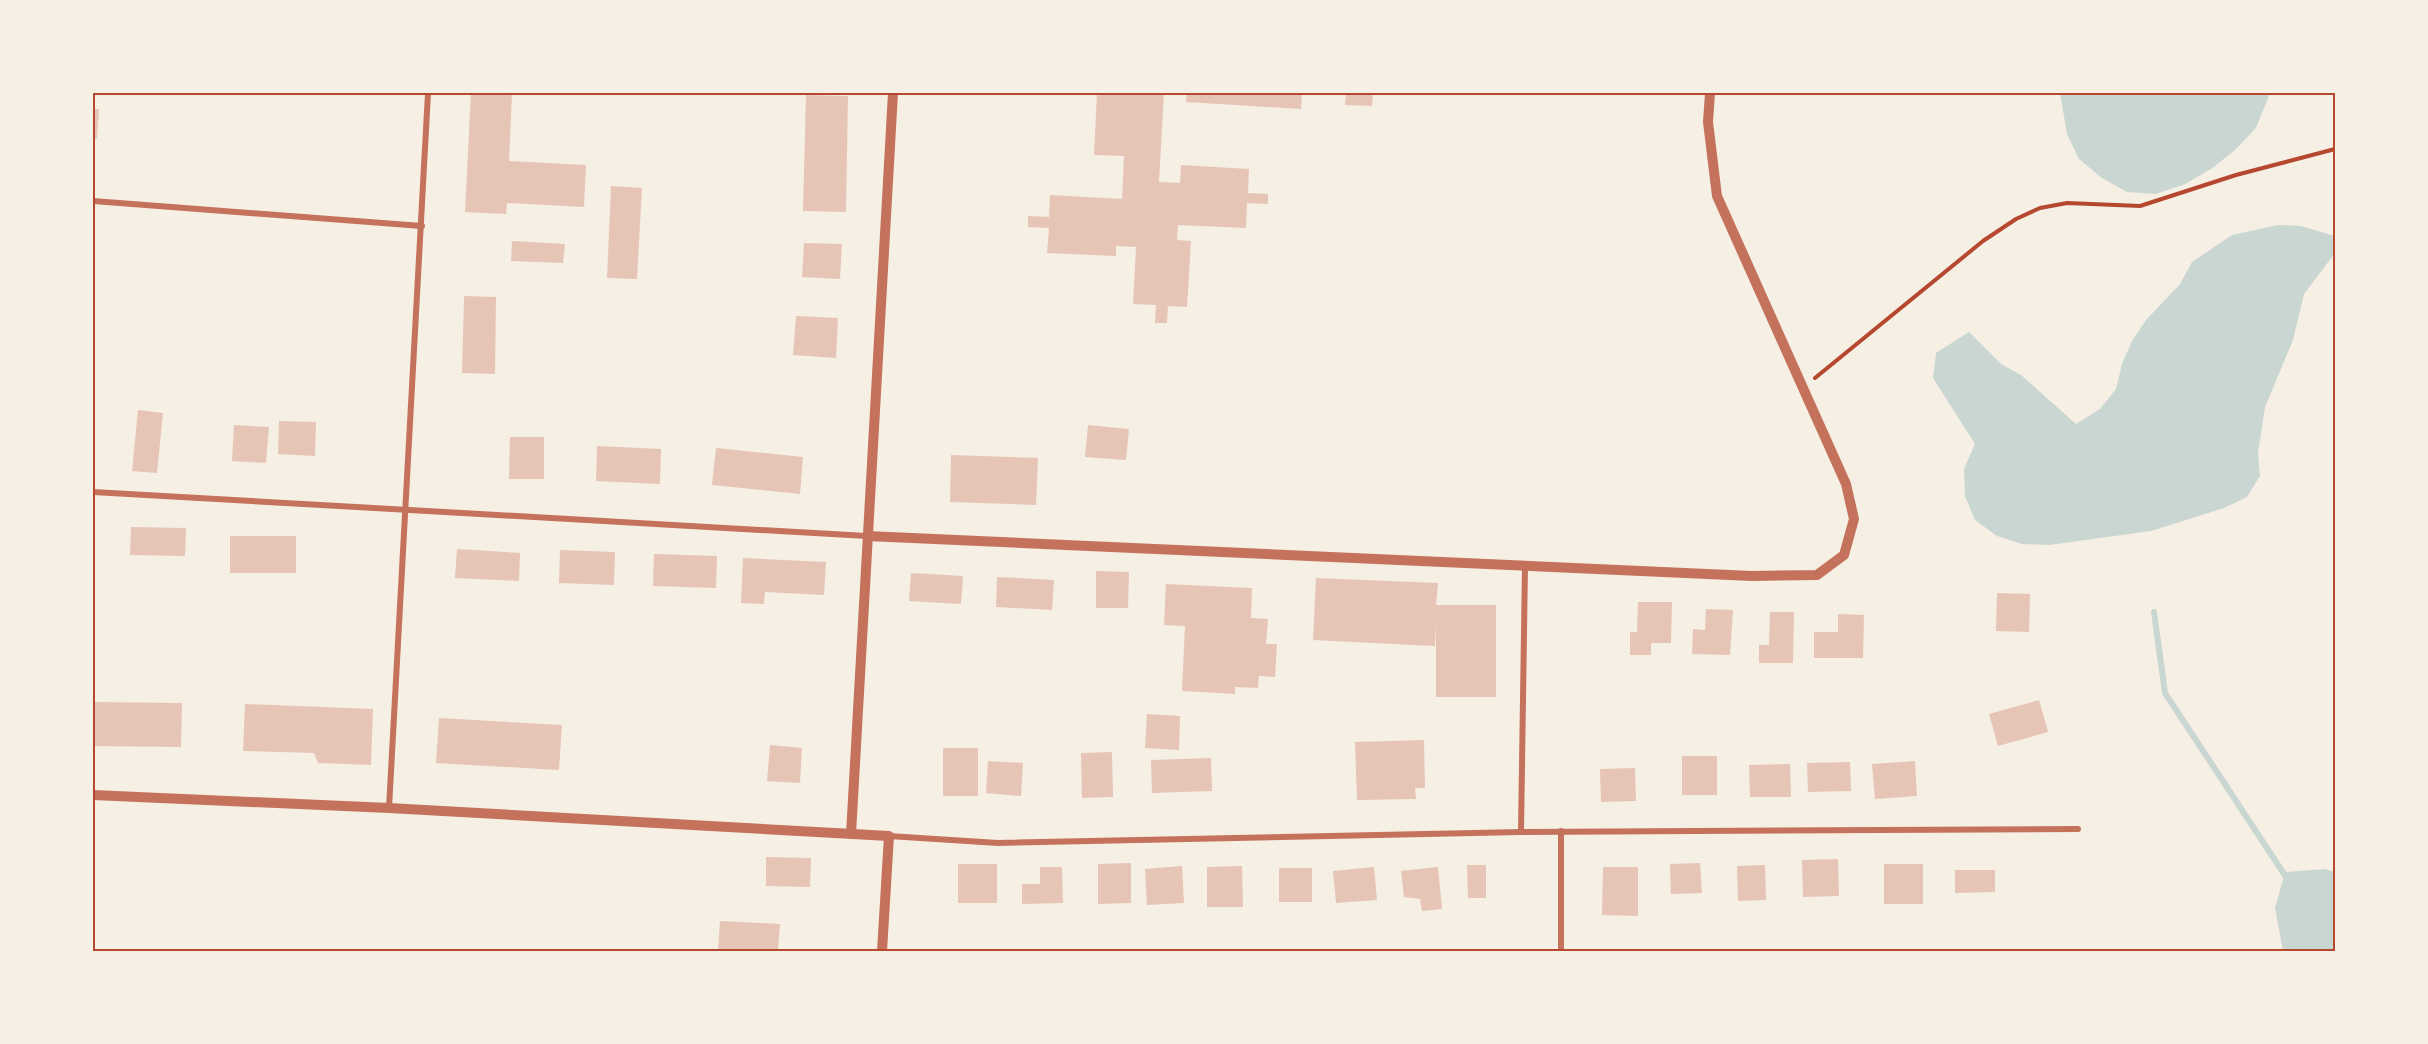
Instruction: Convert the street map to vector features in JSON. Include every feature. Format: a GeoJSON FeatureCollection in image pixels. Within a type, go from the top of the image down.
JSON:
{"type":"FeatureCollection","features":[{"type":"Feature","properties":{"kind":"street"},"geometry":{"type":"LineString","coordinates":[[389,808],[428,93]]}},
{"type":"Feature","properties":{"kind":"street"},"geometry":{"type":"LineString","coordinates":[[851,834],[893,93]]}},
{"type":"Feature","properties":{"kind":"street"},"geometry":{"type":"LineString","coordinates":[[93,492],[867,536],[1752,576],[1817,575],[1844,555],[1854,519],[1846,484],[1717,196],[1708,122],[1710,93]]}},
{"type":"Feature","properties":{"kind":"street"},"geometry":{"type":"LineString","coordinates":[[93,201],[422,226]]}},
{"type":"Feature","properties":{"kind":"street"},"geometry":{"type":"LineString","coordinates":[[1521,832],[1525,566]]}},
{"type":"Feature","properties":{"kind":"street"},"geometry":{"type":"LineString","coordinates":[[93,795],[389,808],[998,843],[1561,831],[2078,830]]}},
{"type":"Feature","properties":{"kind":"street"},"geometry":{"type":"LineString","coordinates":[[1561,831],[1561,951]]}},
{"type":"Feature","properties":{"kind":"street"},"geometry":{"type":"LineString","coordinates":[[882,951],[889,836]]}},
{"type":"Feature","properties":{"kind":"path"},"geometry":{"type":"LineString","coordinates":[[1803,388],[1983,241],[2032,211],[2067,203],[2140,206],[2236,175],[2335,149]]}},
{"type":"Feature","properties":{"kind":"shaded area"},"geometry":{"type":"Polygon","coordinates":[[[2060,93],[2270,93],[2256,128],[2235,150],[2211,169],[2185,184],[2156,194],[2127,192],[2102,178],[2079,159],[2067,134],[2060,93]]]}},
{"type":"Feature","properties":{"kind":"shaded area"},"geometry":{"type":"Polygon","coordinates":[[[2278,225],[2301,226],[2335,236],[2335,253],[2304,294],[2293,340],[2265,407],[2258,453],[2260,476],[2247,497],[2224,508],[2151,531],[2049,545],[2022,544],[1997,536],[1975,520],[1965,496],[1964,469],[1975,444],[1933,378],[1936,353],[1969,332],[2001,364],[2021,375],[2076,424],[2100,409],[2116,389],[2122,364],[2132,341],[2146,320],[2180,284],[2192,262],[2232,235],[2278,225]]]}},
{"type":"Feature","properties":{"kind":"shaded area"},"geometry":{"type":"Polygon","coordinates":[[[2325,869],[2335,872],[2335,951],[2283,951],[2275,908],[2285,872],[2325,869]]]}},
{"type":"Feature","properties":{"kind":"building"},"geometry":{"type":"Polygon","coordinates":[[[471,93],[512,93],[509,161],[586,165],[584,207],[507,203],[506,214],[465,212],[471,93]]]}},
{"type":"Feature","properties":{"kind":"building"},"geometry":{"type":"Polygon","coordinates":[[[1097,93],[1164,93],[1159,182],[1180,183],[1181,165],[1249,169],[1248,193],[1268,194],[1268,204],[1247,203],[1246,228],[1178,225],[1177,240],[1191,241],[1187,307],[1168,306],[1167,323],[1155,323],[1156,305],[1133,304],[1136,247],[1116,246],[1116,256],[1047,253],[1049,228],[1028,227],[1028,216],[1049,217],[1050,195],[1122,199],[1124,156],[1094,155],[1097,93]]]}},
{"type":"Feature","properties":{"kind":"building"},"geometry":{"type":"Polygon","coordinates":[[[1187,93],[1302,93],[1301,109],[1186,102],[1187,93]]]}},
{"type":"Feature","properties":{"kind":"building"},"geometry":{"type":"Polygon","coordinates":[[[1346,93],[1373,93],[1372,106],[1345,105],[1346,93]]]}},
{"type":"Feature","properties":{"kind":"building"},"geometry":{"type":"Polygon","coordinates":[[[806,95],[848,96],[846,212],[803,211],[806,95]]]}},
{"type":"Feature","properties":{"kind":"building"},"geometry":{"type":"Polygon","coordinates":[[[93,109],[99,109],[97,139],[93,139],[93,109]]]}},
{"type":"Feature","properties":{"kind":"building"},"geometry":{"type":"Polygon","coordinates":[[[611,186],[642,188],[637,279],[607,278],[611,186]]]}},
{"type":"Feature","properties":{"kind":"building"},"geometry":{"type":"Polygon","coordinates":[[[512,241],[565,244],[563,263],[511,261],[512,241]]]}},
{"type":"Feature","properties":{"kind":"building"},"geometry":{"type":"Polygon","coordinates":[[[804,243],[842,244],[840,279],[802,277],[804,243]]]}},
{"type":"Feature","properties":{"kind":"building"},"geometry":{"type":"Polygon","coordinates":[[[464,296],[496,297],[495,374],[462,373],[464,296]]]}},
{"type":"Feature","properties":{"kind":"building"},"geometry":{"type":"Polygon","coordinates":[[[796,316],[838,318],[836,358],[793,355],[796,316]]]}},
{"type":"Feature","properties":{"kind":"building"},"geometry":{"type":"Polygon","coordinates":[[[138,410],[163,413],[157,473],[132,471],[138,410]]]}},
{"type":"Feature","properties":{"kind":"building"},"geometry":{"type":"Polygon","coordinates":[[[279,421],[316,422],[315,456],[278,454],[279,421]]]}},
{"type":"Feature","properties":{"kind":"building"},"geometry":{"type":"Polygon","coordinates":[[[234,425],[269,427],[266,463],[232,461],[234,425]]]}},
{"type":"Feature","properties":{"kind":"building"},"geometry":{"type":"Polygon","coordinates":[[[1088,425],[1129,429],[1126,460],[1085,457],[1088,425]]]}},
{"type":"Feature","properties":{"kind":"building"},"geometry":{"type":"Polygon","coordinates":[[[510,437],[544,437],[544,479],[509,479],[510,437]]]}},
{"type":"Feature","properties":{"kind":"building"},"geometry":{"type":"Polygon","coordinates":[[[597,446],[661,449],[660,484],[596,481],[597,446]]]}},
{"type":"Feature","properties":{"kind":"building"},"geometry":{"type":"Polygon","coordinates":[[[716,448],[803,457],[800,494],[712,485],[716,448]]]}},
{"type":"Feature","properties":{"kind":"building"},"geometry":{"type":"Polygon","coordinates":[[[951,455],[1038,458],[1036,505],[950,502],[951,455]]]}},
{"type":"Feature","properties":{"kind":"building"},"geometry":{"type":"Polygon","coordinates":[[[131,527],[186,528],[185,556],[130,555],[131,527]]]}},
{"type":"Feature","properties":{"kind":"building"},"geometry":{"type":"Polygon","coordinates":[[[230,536],[296,536],[296,573],[230,573],[230,536]]]}},
{"type":"Feature","properties":{"kind":"building"},"geometry":{"type":"Polygon","coordinates":[[[457,549],[520,553],[519,581],[455,578],[457,549]]]}},
{"type":"Feature","properties":{"kind":"building"},"geometry":{"type":"Polygon","coordinates":[[[560,550],[615,552],[614,585],[559,583],[560,550]]]}},
{"type":"Feature","properties":{"kind":"building"},"geometry":{"type":"Polygon","coordinates":[[[654,554],[717,556],[716,588],[653,586],[654,554]]]}},
{"type":"Feature","properties":{"kind":"building"},"geometry":{"type":"Polygon","coordinates":[[[743,558],[826,562],[824,595],[765,592],[764,604],[741,603],[743,558]]]}},
{"type":"Feature","properties":{"kind":"building"},"geometry":{"type":"Polygon","coordinates":[[[1096,571],[1129,572],[1128,608],[1096,608],[1096,571]]]}},
{"type":"Feature","properties":{"kind":"building"},"geometry":{"type":"Polygon","coordinates":[[[911,573],[963,576],[961,604],[909,601],[911,573]]]}},
{"type":"Feature","properties":{"kind":"building"},"geometry":{"type":"Polygon","coordinates":[[[997,577],[1054,580],[1052,610],[996,607],[997,577]]]}},
{"type":"Feature","properties":{"kind":"building"},"geometry":{"type":"Polygon","coordinates":[[[1316,578],[1438,583],[1436,605],[1496,605],[1496,697],[1436,697],[1436,625],[1435,646],[1313,640],[1316,578]]]}},
{"type":"Feature","properties":{"kind":"building"},"geometry":{"type":"Polygon","coordinates":[[[1166,584],[1252,588],[1251,618],[1268,619],[1266,644],[1277,644],[1275,677],[1259,676],[1258,688],[1235,687],[1235,694],[1182,691],[1185,626],[1164,625],[1166,584]]]}},
{"type":"Feature","properties":{"kind":"building"},"geometry":{"type":"Polygon","coordinates":[[[1997,593],[2030,594],[2029,632],[1996,631],[1997,593]]]}},
{"type":"Feature","properties":{"kind":"building"},"geometry":{"type":"Polygon","coordinates":[[[1638,602],[1672,602],[1671,643],[1651,643],[1651,655],[1630,655],[1630,632],[1637,632],[1638,602]]]}},
{"type":"Feature","properties":{"kind":"building"},"geometry":{"type":"Polygon","coordinates":[[[1706,609],[1733,610],[1730,655],[1692,654],[1693,629],[1705,630],[1706,609]]]}},
{"type":"Feature","properties":{"kind":"building"},"geometry":{"type":"Polygon","coordinates":[[[1770,612],[1794,612],[1793,663],[1759,663],[1759,645],[1769,645],[1770,612]]]}},
{"type":"Feature","properties":{"kind":"building"},"geometry":{"type":"Polygon","coordinates":[[[1838,614],[1864,615],[1863,658],[1814,658],[1814,632],[1838,632],[1838,614]]]}},
{"type":"Feature","properties":{"kind":"building"},"geometry":{"type":"Polygon","coordinates":[[[2039,700],[2048,732],[1998,746],[1989,714],[2039,700]]]}},
{"type":"Feature","properties":{"kind":"building"},"geometry":{"type":"Polygon","coordinates":[[[93,702],[182,703],[181,747],[93,746],[93,702]]]}},
{"type":"Feature","properties":{"kind":"building"},"geometry":{"type":"Polygon","coordinates":[[[245,704],[373,709],[371,765],[318,763],[314,753],[243,751],[245,704]]]}},
{"type":"Feature","properties":{"kind":"building"},"geometry":{"type":"Polygon","coordinates":[[[1147,714],[1180,716],[1179,750],[1145,748],[1147,714]]]}},
{"type":"Feature","properties":{"kind":"building"},"geometry":{"type":"Polygon","coordinates":[[[439,718],[562,725],[559,770],[436,763],[439,718]]]}},
{"type":"Feature","properties":{"kind":"building"},"geometry":{"type":"Polygon","coordinates":[[[1424,740],[1425,788],[1415,788],[1416,799],[1357,800],[1355,742],[1424,740]]]}},
{"type":"Feature","properties":{"kind":"building"},"geometry":{"type":"Polygon","coordinates":[[[770,745],[802,748],[800,783],[767,781],[770,745]]]}},
{"type":"Feature","properties":{"kind":"building"},"geometry":{"type":"Polygon","coordinates":[[[943,748],[978,748],[978,796],[943,796],[943,748]]]}},
{"type":"Feature","properties":{"kind":"building"},"geometry":{"type":"Polygon","coordinates":[[[1112,752],[1113,797],[1082,798],[1081,753],[1112,752]]]}},
{"type":"Feature","properties":{"kind":"building"},"geometry":{"type":"Polygon","coordinates":[[[1682,756],[1717,756],[1717,795],[1682,795],[1682,756]]]}},
{"type":"Feature","properties":{"kind":"building"},"geometry":{"type":"Polygon","coordinates":[[[1211,758],[1212,791],[1152,793],[1151,760],[1211,758]]]}},
{"type":"Feature","properties":{"kind":"building"},"geometry":{"type":"Polygon","coordinates":[[[988,761],[1023,763],[1021,796],[986,793],[988,761]]]}},
{"type":"Feature","properties":{"kind":"building"},"geometry":{"type":"Polygon","coordinates":[[[1915,761],[1917,796],[1875,799],[1872,764],[1915,761]]]}},
{"type":"Feature","properties":{"kind":"building"},"geometry":{"type":"Polygon","coordinates":[[[1850,762],[1851,791],[1808,792],[1807,763],[1850,762]]]}},
{"type":"Feature","properties":{"kind":"building"},"geometry":{"type":"Polygon","coordinates":[[[1790,764],[1791,797],[1750,797],[1749,765],[1790,764]]]}},
{"type":"Feature","properties":{"kind":"building"},"geometry":{"type":"Polygon","coordinates":[[[1635,768],[1636,801],[1601,802],[1600,769],[1635,768]]]}},
{"type":"Feature","properties":{"kind":"building"},"geometry":{"type":"Polygon","coordinates":[[[766,857],[811,858],[810,887],[766,886],[766,857]]]}},
{"type":"Feature","properties":{"kind":"building"},"geometry":{"type":"Polygon","coordinates":[[[1838,859],[1839,896],[1803,897],[1802,860],[1838,859]]]}},
{"type":"Feature","properties":{"kind":"building"},"geometry":{"type":"Polygon","coordinates":[[[1131,863],[1131,903],[1098,904],[1098,864],[1131,863]]]}},
{"type":"Feature","properties":{"kind":"building"},"geometry":{"type":"Polygon","coordinates":[[[1700,863],[1702,893],[1671,894],[1670,864],[1700,863]]]}},
{"type":"Feature","properties":{"kind":"building"},"geometry":{"type":"Polygon","coordinates":[[[958,864],[997,864],[997,903],[958,903],[958,864]]]}},
{"type":"Feature","properties":{"kind":"building"},"geometry":{"type":"Polygon","coordinates":[[[1884,864],[1923,864],[1923,904],[1884,904],[1884,864]]]}},
{"type":"Feature","properties":{"kind":"building"},"geometry":{"type":"Polygon","coordinates":[[[1467,865],[1486,865],[1486,898],[1468,898],[1467,865]]]}},
{"type":"Feature","properties":{"kind":"building"},"geometry":{"type":"Polygon","coordinates":[[[1765,865],[1766,900],[1738,901],[1737,866],[1765,865]]]}},
{"type":"Feature","properties":{"kind":"building"},"geometry":{"type":"Polygon","coordinates":[[[1182,866],[1184,903],[1147,905],[1145,869],[1182,866]]]}},
{"type":"Feature","properties":{"kind":"building"},"geometry":{"type":"Polygon","coordinates":[[[1242,866],[1243,907],[1207,907],[1207,867],[1242,866]]]}},
{"type":"Feature","properties":{"kind":"building"},"geometry":{"type":"Polygon","coordinates":[[[1040,867],[1062,867],[1063,903],[1022,904],[1022,884],[1040,884],[1040,867]]]}},
{"type":"Feature","properties":{"kind":"building"},"geometry":{"type":"Polygon","coordinates":[[[1374,867],[1377,900],[1336,903],[1333,871],[1374,867]]]}},
{"type":"Feature","properties":{"kind":"building"},"geometry":{"type":"Polygon","coordinates":[[[1438,867],[1442,909],[1422,911],[1420,899],[1404,897],[1401,871],[1438,867]]]}},
{"type":"Feature","properties":{"kind":"building"},"geometry":{"type":"Polygon","coordinates":[[[1603,867],[1638,867],[1638,916],[1602,915],[1603,867]]]}},
{"type":"Feature","properties":{"kind":"building"},"geometry":{"type":"Polygon","coordinates":[[[1279,868],[1312,868],[1312,902],[1279,902],[1279,868]]]}},
{"type":"Feature","properties":{"kind":"building"},"geometry":{"type":"Polygon","coordinates":[[[1955,870],[1995,870],[1995,892],[1955,893],[1955,870]]]}},
{"type":"Feature","properties":{"kind":"building"},"geometry":{"type":"Polygon","coordinates":[[[720,921],[780,924],[778,951],[718,951],[720,921]]]}},
{"type":"Feature","properties":{"kind":"waterway"},"geometry":{"type":"LineString","coordinates":[[2154,612],[2165,693],[2288,880]]}}]}
